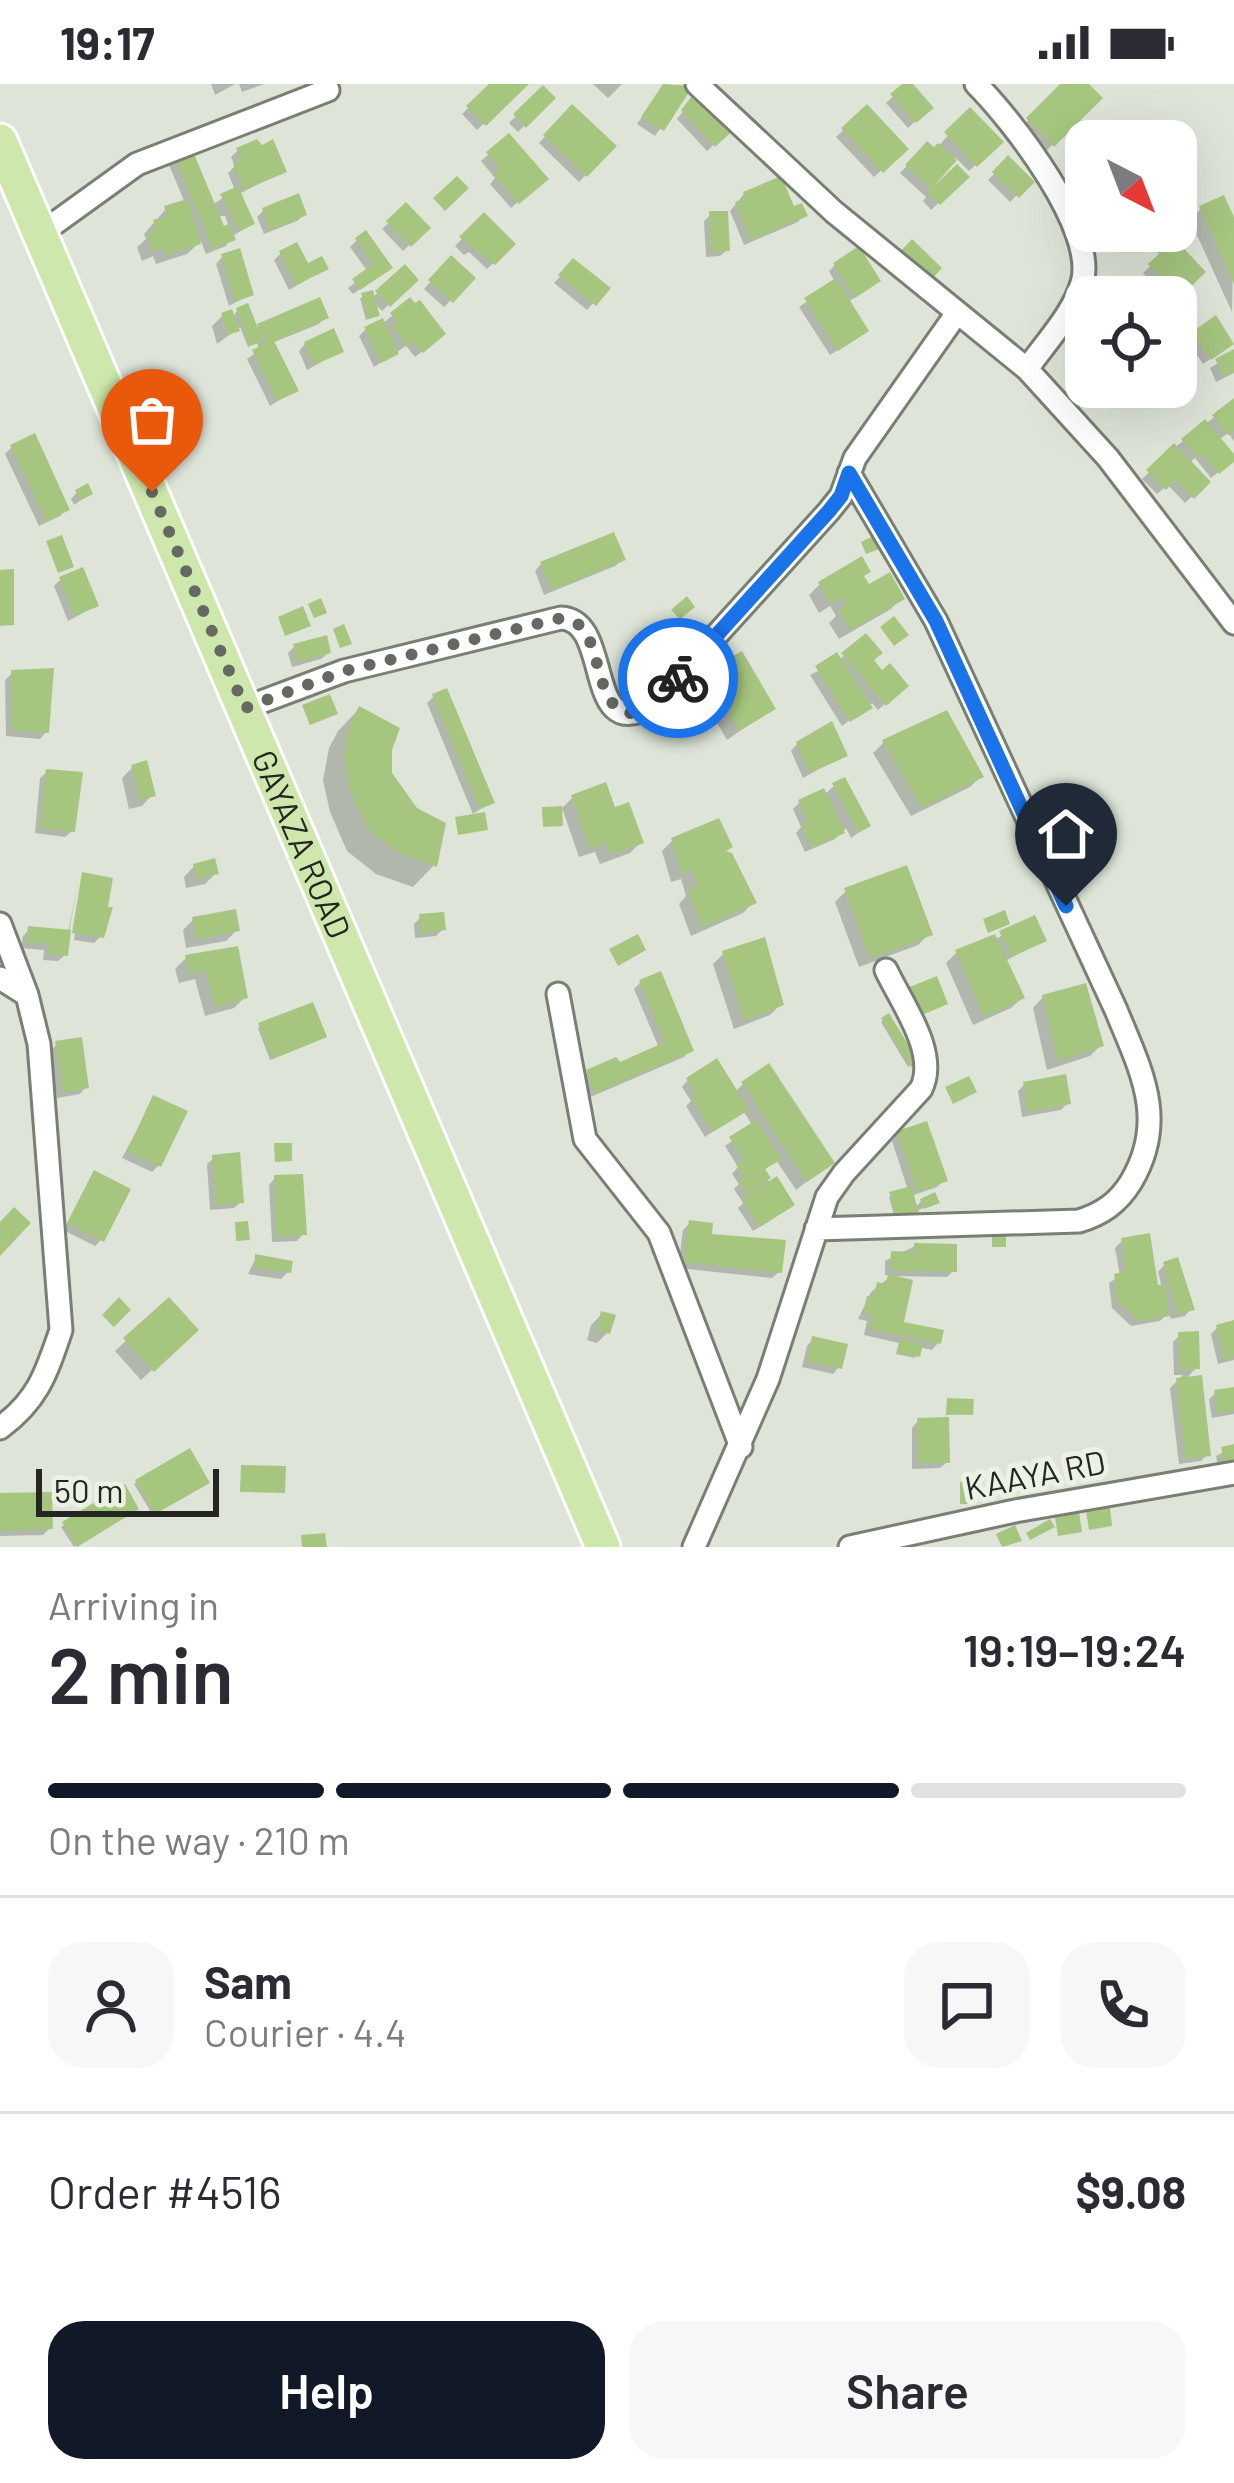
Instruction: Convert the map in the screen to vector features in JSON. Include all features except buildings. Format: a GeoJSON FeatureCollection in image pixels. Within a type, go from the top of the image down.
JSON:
{"type":"FeatureCollection","features":[{"type":"Feature","properties":{"kind":"main road","name":"GAYAZA ROAD"},"geometry":{"type":"LineString","coordinates":[[0,141],[603,1547]]}},
{"type":"Feature","properties":{"kind":"street"},"geometry":{"type":"LineString","coordinates":[[697,84],[833,212],[1027,368],[1108,458],[1234,623]]}},
{"type":"Feature","properties":{"kind":"street"},"geometry":{"type":"LineString","coordinates":[[976,84],[1051,176],[1082,254],[1084,275],[1076,300],[1027,368]]}},
{"type":"Feature","properties":{"kind":"street"},"geometry":{"type":"LineString","coordinates":[[40,234],[137,164],[328,91]]}},
{"type":"Feature","properties":{"kind":"street"},"geometry":{"type":"LineString","coordinates":[[245,708],[344,671],[561,618],[583,628],[606,698],[614,708],[624,713],[643,711],[841,496],[855,458],[957,313]]}},
{"type":"Feature","properties":{"kind":"street"},"geometry":{"type":"LineString","coordinates":[[816,1228],[1059,1222],[1096,1216],[1125,1190],[1147,1153],[1152,1125],[1136,1060],[1116,1010],[936,621],[849,473]]}},
{"type":"Feature","properties":{"kind":"street"},"geometry":{"type":"LineString","coordinates":[[0,925],[27,994],[41,1067],[62,1330],[28,1408],[0,1428]]}},
{"type":"Feature","properties":{"kind":"street"},"geometry":{"type":"LineString","coordinates":[[694,1547],[768,1379],[827,1197],[929,1074],[927,1056],[886,970]]}},
{"type":"Feature","properties":{"kind":"street"},"geometry":{"type":"LineString","coordinates":[[0,978],[27,994]]}},
{"type":"Feature","properties":{"kind":"street"},"geometry":{"type":"LineString","coordinates":[[558,994],[585,1139],[659,1233],[741,1447]]}},
{"type":"Feature","properties":{"kind":"street","name":"KAAYA RD"},"geometry":{"type":"LineString","coordinates":[[850,1547],[1015,1511],[1234,1473]]}},
{"type":"Feature","properties":{"kind":"way so far"},"geometry":{"type":"LineString","coordinates":[[152,492],[245,708],[344,671],[561,618],[583,628],[606,698],[614,708],[624,713],[643,711],[678,678]]}},
{"type":"Feature","properties":{"kind":"route"},"geometry":{"type":"LineString","coordinates":[[678,678],[829,511],[841,496],[849,473],[936,621],[1066,906]]}}]}
